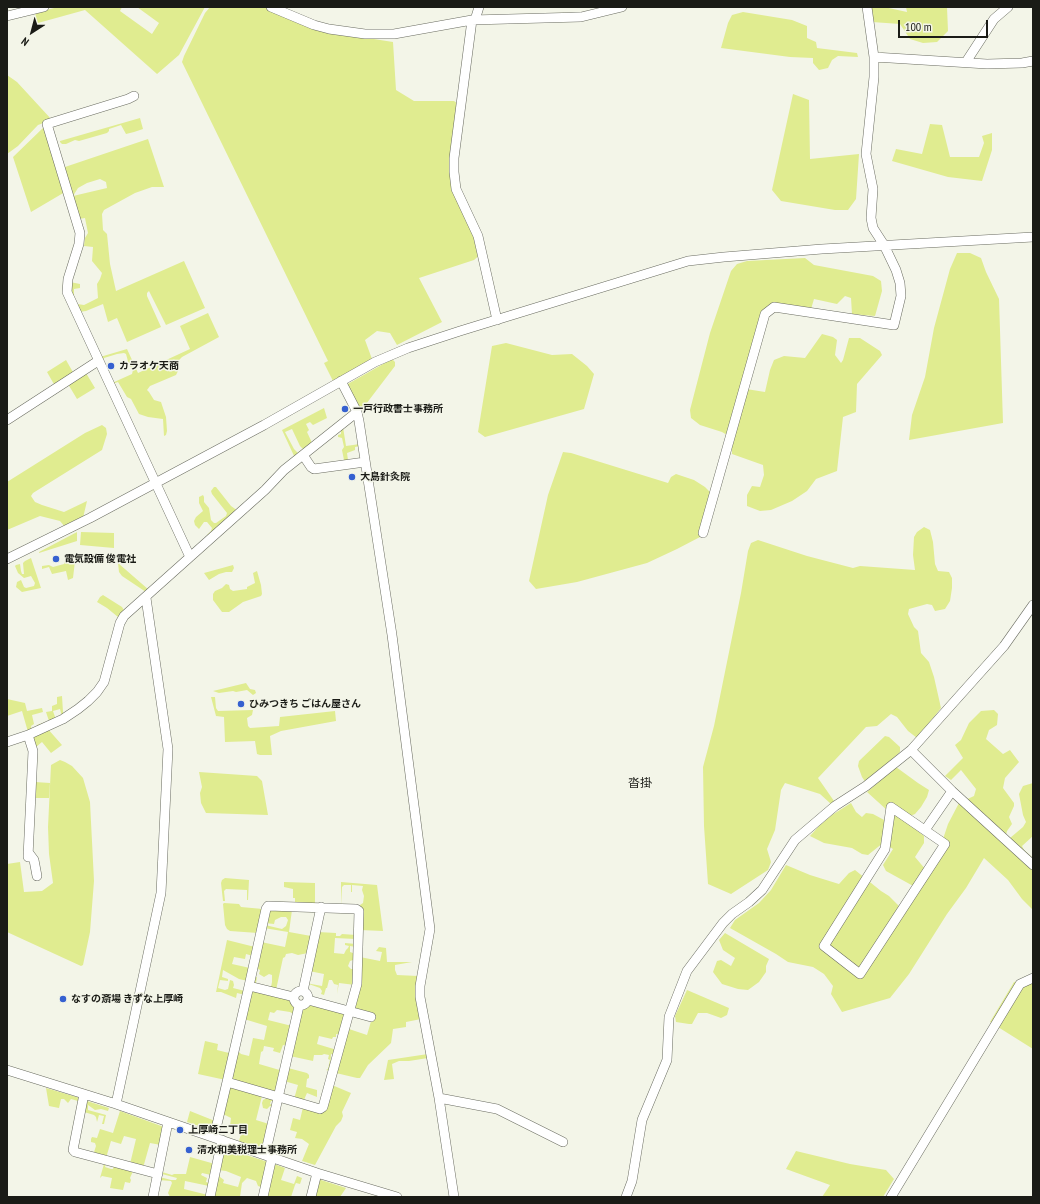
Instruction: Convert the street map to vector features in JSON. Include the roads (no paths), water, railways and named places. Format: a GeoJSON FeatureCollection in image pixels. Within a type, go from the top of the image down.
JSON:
{"type":"FeatureCollection","features":[{"type":"Feature","properties":{"kind":"street"},"geometry":{"type":"LineString","coordinates":[[7,16],[44,7]]}},
{"type":"Feature","properties":{"kind":"street"},"geometry":{"type":"LineString","coordinates":[[271,7],[314,25],[329,29],[365,34],[394,34],[474,20],[581,16],[622,7]]}},
{"type":"Feature","properties":{"kind":"street"},"geometry":{"type":"LineString","coordinates":[[479,7],[474,20],[454,158],[454,172],[456,189],[478,236],[497,320]]}},
{"type":"Feature","properties":{"kind":"street"},"geometry":{"type":"LineString","coordinates":[[703,533],[765,314],[774,307],[894,325],[901,296],[900,283],[896,270],[884,246],[872,228],[871,218],[873,188],[866,154],[874,77],[874,57],[867,7]]}},
{"type":"Feature","properties":{"kind":"street"},"geometry":{"type":"LineString","coordinates":[[966,62],[994,19],[1008,7]]}},
{"type":"Feature","properties":{"kind":"street"},"geometry":{"type":"LineString","coordinates":[[874,57],[1002,64],[1022,63],[1033,60]]}},
{"type":"Feature","properties":{"kind":"street"},"geometry":{"type":"LineString","coordinates":[[134,96],[128,100],[47,124],[80,233],[79,244],[68,279],[67,292],[190,558]]}},
{"type":"Feature","properties":{"kind":"street"},"geometry":{"type":"LineString","coordinates":[[7,559],[90,518],[264,425],[394,353],[497,320],[688,261],[815,250],[1033,237]]}},
{"type":"Feature","properties":{"kind":"street"},"geometry":{"type":"LineString","coordinates":[[7,420],[98,361]]}},
{"type":"Feature","properties":{"kind":"street"},"geometry":{"type":"LineString","coordinates":[[341,381],[357,412],[392,635],[430,921],[430,935],[420,986],[420,997],[439,1098],[454,1197]]}},
{"type":"Feature","properties":{"kind":"street"},"geometry":{"type":"LineString","coordinates":[[7,742],[28,735],[70,715],[97,692],[104,682],[120,623],[124,616],[146,598],[265,490],[284,470],[357,412]]}},
{"type":"Feature","properties":{"kind":"street"},"geometry":{"type":"LineString","coordinates":[[303,456],[314,469],[365,462]]}},
{"type":"Feature","properties":{"kind":"street"},"geometry":{"type":"LineString","coordinates":[[116,1104],[162,886],[168,749],[146,598]]}},
{"type":"Feature","properties":{"kind":"street"},"geometry":{"type":"LineString","coordinates":[[626,1197],[632,1180],[642,1120],[667,1060],[669,1017],[687,971],[732,914],[749,902],[762,890],[795,840],[835,806],[866,786],[911,750],[1004,646],[1019,627],[1033,604]]}},
{"type":"Feature","properties":{"kind":"street"},"geometry":{"type":"LineString","coordinates":[[28,735],[33,751],[28,854],[34,860],[37,876]]}},
{"type":"Feature","properties":{"kind":"street"},"geometry":{"type":"LineString","coordinates":[[911,750],[952,791],[1033,865]]}},
{"type":"Feature","properties":{"kind":"street"},"geometry":{"type":"LineString","coordinates":[[925,830],[952,791]]}},
{"type":"Feature","properties":{"kind":"street"},"geometry":{"type":"LineString","coordinates":[[891,807],[925,830],[945,844],[860,974],[824,946],[885,849],[891,807]]}},
{"type":"Feature","properties":{"kind":"street"},"geometry":{"type":"LineString","coordinates":[[210,1197],[226,1082],[268,906],[321,907],[356,909],[359,911],[358,984],[323,1107],[320,1109],[226,1082]]}},
{"type":"Feature","properties":{"kind":"street"},"geometry":{"type":"LineString","coordinates":[[302,991],[321,907]]}},
{"type":"Feature","properties":{"kind":"street"},"geometry":{"type":"LineString","coordinates":[[891,1197],[1020,984],[1033,978]]}},
{"type":"Feature","properties":{"kind":"street"},"geometry":{"type":"LineString","coordinates":[[249,986],[294,997]]}},
{"type":"Feature","properties":{"kind":"street"},"geometry":{"type":"LineString","coordinates":[[299,1006],[295,1003],[294,997],[298,992],[302,991]]}},
{"type":"Feature","properties":{"kind":"street"},"geometry":{"type":"LineString","coordinates":[[299,1006],[304,1005],[308,1000],[307,994],[302,991]]}},
{"type":"Feature","properties":{"kind":"street"},"geometry":{"type":"LineString","coordinates":[[308,1000],[371,1017]]}},
{"type":"Feature","properties":{"kind":"street"},"geometry":{"type":"LineString","coordinates":[[263,1197],[268,1156],[279,1097],[299,1006]]}},
{"type":"Feature","properties":{"kind":"street"},"geometry":{"type":"LineString","coordinates":[[7,1070],[116,1104],[317,1173],[397,1197]]}},
{"type":"Feature","properties":{"kind":"street"},"geometry":{"type":"LineString","coordinates":[[84,1094],[73,1150],[75,1152],[158,1174]]}},
{"type":"Feature","properties":{"kind":"street"},"geometry":{"type":"LineString","coordinates":[[439,1098],[497,1109],[563,1142]]}},
{"type":"Feature","properties":{"kind":"street"},"geometry":{"type":"LineString","coordinates":[[153,1197],[168,1122]]}},
{"type":"Feature","properties":{"kind":"street"},"geometry":{"type":"LineString","coordinates":[[311,1197],[317,1173]]}},
{"type":"Feature","properties":{"kind":"place","name":"カラオケ天商"},"geometry":{"type":"Point","coordinates":[111,366]}},
{"type":"Feature","properties":{"kind":"place","name":"一戸行政書士事務所"},"geometry":{"type":"Point","coordinates":[345,409]}},
{"type":"Feature","properties":{"kind":"place","name":"大島針灸院"},"geometry":{"type":"Point","coordinates":[352,477]}},
{"type":"Feature","properties":{"kind":"place","name":"電気設備 俊電社"},"geometry":{"type":"Point","coordinates":[56,559]}},
{"type":"Feature","properties":{"kind":"place","name":"ひみつきち ごはん屋さん"},"geometry":{"type":"Point","coordinates":[241,704]}},
{"type":"Feature","properties":{"kind":"place","name":"なすの斎場 きずな上厚崎"},"geometry":{"type":"Point","coordinates":[63,999]}},
{"type":"Feature","properties":{"kind":"place","name":"上厚崎二丁目"},"geometry":{"type":"Point","coordinates":[180,1130]}},
{"type":"Feature","properties":{"kind":"place","name":"清水和美税理士事務所"},"geometry":{"type":"Point","coordinates":[189,1150]}},
{"type":"Feature","properties":{"kind":"district","name":"沓掛"},"geometry":{"type":"Point","coordinates":[640,784]}}]}
